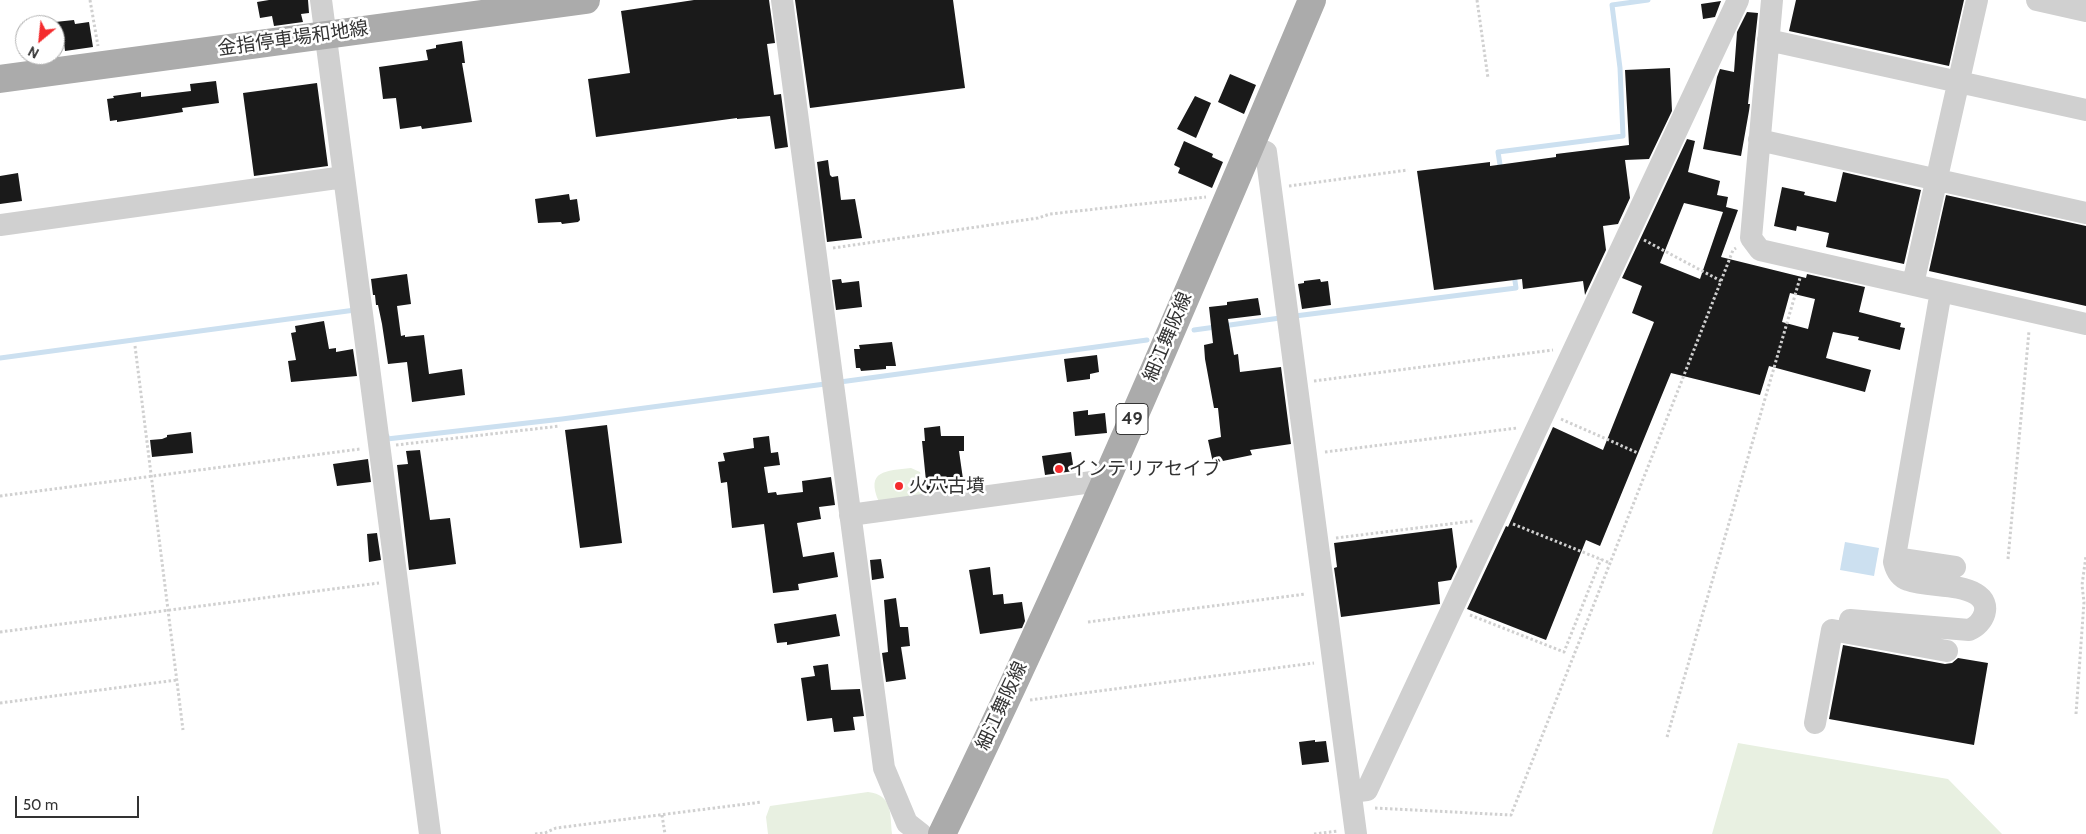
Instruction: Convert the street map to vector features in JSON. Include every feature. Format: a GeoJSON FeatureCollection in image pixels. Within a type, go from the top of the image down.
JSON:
{"type":"FeatureCollection","features":[{"type":"Feature","properties":{"kind":"main road","name":"金指停車場和地線"},"geometry":{"type":"LineString","coordinates":[[0,79],[552,2],[586,0]]}},
{"type":"Feature","properties":{"kind":"main road","name":"細江舞阪線"},"geometry":{"type":"LineString","coordinates":[[942,834],[1102,487],[1228,200],[1312,0]]}},
{"type":"Feature","properties":{"kind":"street"},"geometry":{"type":"LineString","coordinates":[[322,0],[430,834]]}},
{"type":"Feature","properties":{"kind":"street"},"geometry":{"type":"LineString","coordinates":[[782,0],[884,768],[907,823],[921,834]]}},
{"type":"Feature","properties":{"kind":"street"},"geometry":{"type":"LineString","coordinates":[[1352,800],[1367,790],[1738,0]]}},
{"type":"Feature","properties":{"kind":"street"},"geometry":{"type":"LineString","coordinates":[[1772,0],[1751,238],[1760,250],[2086,324]]}},
{"type":"Feature","properties":{"kind":"street"},"geometry":{"type":"LineString","coordinates":[[1915,275],[1976,0]]}},
{"type":"Feature","properties":{"kind":"street"},"geometry":{"type":"LineString","coordinates":[[2037,0],[2086,11]]}},
{"type":"Feature","properties":{"kind":"street"},"geometry":{"type":"LineString","coordinates":[[1768,40],[2086,110]]}},
{"type":"Feature","properties":{"kind":"street"},"geometry":{"type":"LineString","coordinates":[[1759,140],[2086,213]]}},
{"type":"Feature","properties":{"kind":"street"},"geometry":{"type":"LineString","coordinates":[[1251,146],[1266,152],[1356,834]]}},
{"type":"Feature","properties":{"kind":"street"},"geometry":{"type":"LineString","coordinates":[[0,225],[344,177]]}},
{"type":"Feature","properties":{"kind":"street"},"geometry":{"type":"LineString","coordinates":[[1848,633],[1850,620],[1969,630],[1980,624],[1985,613],[1983,602],[1974,593],[1908,580],[1898,573],[1894,558],[1941,291]]}},
{"type":"Feature","properties":{"kind":"street"},"geometry":{"type":"LineString","coordinates":[[850,515],[1092,482],[1102,487]]}},
{"type":"Feature","properties":{"kind":"street"},"geometry":{"type":"LineString","coordinates":[[1894,558],[1955,567]]}},
{"type":"Feature","properties":{"kind":"street"},"geometry":{"type":"LineString","coordinates":[[1815,723],[1832,630],[1947,651]]}},
{"type":"Feature","properties":{"kind":"path"},"geometry":{"type":"LineString","coordinates":[[90,0],[102,65]]}},
{"type":"Feature","properties":{"kind":"path"},"geometry":{"type":"LineString","coordinates":[[1477,0],[1488,78]]}},
{"type":"Feature","properties":{"kind":"path"},"geometry":{"type":"LineString","coordinates":[[1271,188],[1408,170]]}},
{"type":"Feature","properties":{"kind":"path"},"geometry":{"type":"LineString","coordinates":[[815,250],[1028,220],[1050,214],[1218,195],[1228,200]]}},
{"type":"Feature","properties":{"kind":"path"},"geometry":{"type":"LineString","coordinates":[[1629,232],[1721,281]]}},
{"type":"Feature","properties":{"kind":"path"},"geometry":{"type":"LineString","coordinates":[[1352,800],[1366,807],[1511,814],[1721,281],[1734,250],[1751,238]]}},
{"type":"Feature","properties":{"kind":"path"},"geometry":{"type":"LineString","coordinates":[[1667,737],[1805,260]]}},
{"type":"Feature","properties":{"kind":"path"},"geometry":{"type":"LineString","coordinates":[[2008,559],[2032,312]]}},
{"type":"Feature","properties":{"kind":"path"},"geometry":{"type":"LineString","coordinates":[[135,346],[183,730]]}},
{"type":"Feature","properties":{"kind":"path"},"geometry":{"type":"LineString","coordinates":[[1296,383],[1568,348],[1573,351]]}},
{"type":"Feature","properties":{"kind":"path"},"geometry":{"type":"LineString","coordinates":[[1306,455],[1531,426],[1541,420],[1638,453]]}},
{"type":"Feature","properties":{"kind":"path"},"geometry":{"type":"LineString","coordinates":[[0,496],[379,447],[560,426]]}},
{"type":"Feature","properties":{"kind":"path"},"geometry":{"type":"LineString","coordinates":[[1317,541],[1494,519],[1610,562]]}},
{"type":"Feature","properties":{"kind":"path"},"geometry":{"type":"LineString","coordinates":[[2076,714],[2084,602],[2082,585],[2086,556]]}},
{"type":"Feature","properties":{"kind":"path"},"geometry":{"type":"LineString","coordinates":[[1452,608],[1564,652],[1601,559]]}},
{"type":"Feature","properties":{"kind":"path"},"geometry":{"type":"LineString","coordinates":[[0,632],[397,580]]}},
{"type":"Feature","properties":{"kind":"path"},"geometry":{"type":"LineString","coordinates":[[1088,622],[1324,592]]}},
{"type":"Feature","properties":{"kind":"path"},"geometry":{"type":"LineString","coordinates":[[1030,700],[1333,661]]}},
{"type":"Feature","properties":{"kind":"path"},"geometry":{"type":"LineString","coordinates":[[0,703],[177,680]]}},
{"type":"Feature","properties":{"kind":"path"},"geometry":{"type":"LineString","coordinates":[[535,834],[545,833],[556,828],[762,802]]}},
{"type":"Feature","properties":{"kind":"path"},"geometry":{"type":"LineString","coordinates":[[662,815],[665,834]]}},
{"type":"Feature","properties":{"kind":"green space"},"geometry":{"type":"Polygon","coordinates":[[[911,468],[920,472],[924,489],[923,495],[879,502],[875,491],[876,478],[880,474],[893,470],[911,468]]]}},
{"type":"Feature","properties":{"kind":"green space"},"geometry":{"type":"Polygon","coordinates":[[[1738,743],[1948,779],[2002,834],[1712,834],[1738,743]]]}},
{"type":"Feature","properties":{"kind":"green space"},"geometry":{"type":"Polygon","coordinates":[[[868,792],[882,797],[886,801],[889,807],[892,834],[768,834],[766,817],[770,806],[868,792]]]}},
{"type":"Feature","properties":{"kind":"water"},"geometry":{"type":"Polygon","coordinates":[[[1845,542],[1879,548],[1874,576],[1840,570],[1845,542]]]}},
{"type":"Feature","properties":{"kind":"building"},"geometry":{"type":"Polygon","coordinates":[[[269,0],[308,0],[309,13],[301,14],[303,22],[274,26],[272,16],[260,18],[257,2],[269,0]]]}},
{"type":"Feature","properties":{"kind":"building"},"geometry":{"type":"Polygon","coordinates":[[[694,0],[769,0],[775,43],[767,44],[774,95],[781,94],[788,147],[775,149],[770,116],[737,118],[596,137],[588,79],[630,73],[621,11],[694,0]]]}},
{"type":"Feature","properties":{"kind":"building"},"geometry":{"type":"Polygon","coordinates":[[[795,0],[953,0],[965,88],[810,108],[795,0]]]}},
{"type":"Feature","properties":{"kind":"building"},"geometry":{"type":"Polygon","coordinates":[[[1796,0],[1964,0],[1949,66],[1789,31],[1796,0]]]}},
{"type":"Feature","properties":{"kind":"building"},"geometry":{"type":"Polygon","coordinates":[[[1721,1],[1715,17],[1703,19],[1701,4],[1721,1]]]}},
{"type":"Feature","properties":{"kind":"building"},"geometry":{"type":"Polygon","coordinates":[[[1747,12],[1758,13],[1748,104],[1750,104],[1741,156],[1703,149],[1717,77],[1720,69],[1734,72],[1737,32],[1747,12]]]}},
{"type":"Feature","properties":{"kind":"building"},"geometry":{"type":"Polygon","coordinates":[[[74,20],[75,24],[89,22],[93,47],[65,51],[65,21],[74,20]]]}},
{"type":"Feature","properties":{"kind":"building"},"geometry":{"type":"Polygon","coordinates":[[[462,41],[465,63],[462,63],[472,122],[422,129],[421,126],[400,129],[396,98],[383,99],[379,67],[428,60],[426,50],[436,48],[436,45],[462,41]]]}},
{"type":"Feature","properties":{"kind":"building"},"geometry":{"type":"Polygon","coordinates":[[[1670,68],[1672,111],[1649,159],[1625,160],[1630,198],[1618,224],[1603,226],[1606,250],[1585,295],[1583,281],[1523,289],[1522,279],[1434,290],[1417,171],[1490,162],[1490,166],[1556,157],[1556,154],[1629,145],[1625,70],[1670,68]]]}},
{"type":"Feature","properties":{"kind":"building"},"geometry":{"type":"Polygon","coordinates":[[[1230,74],[1256,85],[1244,114],[1218,102],[1230,74]]]}},
{"type":"Feature","properties":{"kind":"building"},"geometry":{"type":"Polygon","coordinates":[[[216,81],[219,103],[182,108],[183,112],[117,122],[117,120],[110,121],[107,99],[114,98],[113,96],[141,92],[141,97],[191,91],[190,84],[216,81]]]}},
{"type":"Feature","properties":{"kind":"building"},"geometry":{"type":"Polygon","coordinates":[[[317,83],[328,166],[254,176],[243,93],[317,83]]]}},
{"type":"Feature","properties":{"kind":"building"},"geometry":{"type":"Polygon","coordinates":[[[1195,96],[1211,103],[1196,138],[1177,129],[1195,96]]]}},
{"type":"Feature","properties":{"kind":"building"},"geometry":{"type":"Polygon","coordinates":[[[1687,139],[1695,141],[1688,172],[1720,181],[1717,195],[1728,197],[1726,207],[1738,210],[1721,257],[1806,278],[1807,274],[1865,287],[1859,312],[1901,323],[1900,327],[1905,328],[1900,350],[1858,340],[1859,337],[1833,332],[1826,358],[1871,370],[1865,392],[1769,366],[1760,395],[1671,373],[1600,546],[1586,540],[1546,640],[1467,609],[1506,526],[1508,527],[1553,427],[1603,450],[1654,322],[1632,313],[1642,286],[1622,278],[1687,139]],[[1684,203],[1660,263],[1700,279],[1723,212],[1684,203]],[[1790,293],[1782,322],[1808,329],[1815,299],[1790,293]]]}},
{"type":"Feature","properties":{"kind":"building"},"geometry":{"type":"Polygon","coordinates":[[[1184,141],[1213,154],[1212,157],[1223,162],[1212,188],[1178,173],[1180,168],[1174,165],[1184,141]]]}},
{"type":"Feature","properties":{"kind":"building"},"geometry":{"type":"Polygon","coordinates":[[[828,160],[830,175],[832,177],[838,176],[841,200],[855,199],[862,238],[827,242],[817,162],[828,160]]]}},
{"type":"Feature","properties":{"kind":"building"},"geometry":{"type":"Polygon","coordinates":[[[1843,172],[1921,190],[1904,264],[1826,247],[1829,233],[1797,226],[1796,231],[1774,226],[1782,187],[1805,192],[1804,195],[1836,202],[1843,172]]]}},
{"type":"Feature","properties":{"kind":"building"},"geometry":{"type":"Polygon","coordinates":[[[18,173],[22,201],[0,204],[0,176],[18,173]]]}},
{"type":"Feature","properties":{"kind":"building"},"geometry":{"type":"Polygon","coordinates":[[[569,194],[570,200],[577,199],[580,220],[578,222],[562,224],[561,222],[538,223],[535,199],[569,194]]]}},
{"type":"Feature","properties":{"kind":"building"},"geometry":{"type":"Polygon","coordinates":[[[1946,195],[2086,226],[2086,306],[1929,271],[1946,195]]]}},
{"type":"Feature","properties":{"kind":"building"},"geometry":{"type":"Polygon","coordinates":[[[407,274],[411,304],[397,306],[401,336],[424,335],[429,374],[462,369],[465,395],[412,402],[407,362],[388,364],[382,324],[375,295],[373,295],[371,279],[407,274]]]}},
{"type":"Feature","properties":{"kind":"building"},"geometry":{"type":"Polygon","coordinates":[[[841,279],[842,283],[859,281],[862,307],[836,310],[832,280],[841,279]]]}},
{"type":"Feature","properties":{"kind":"building"},"geometry":{"type":"Polygon","coordinates":[[[1320,279],[1321,282],[1328,281],[1331,305],[1302,309],[1298,284],[1304,283],[1304,281],[1320,279]]]}},
{"type":"Feature","properties":{"kind":"building"},"geometry":{"type":"Polygon","coordinates":[[[1258,298],[1261,315],[1228,319],[1234,355],[1238,354],[1240,372],[1281,367],[1291,444],[1250,450],[1252,455],[1213,463],[1208,440],[1221,437],[1218,408],[1214,408],[1205,359],[1204,345],[1213,343],[1209,307],[1227,305],[1227,302],[1258,298]]]}},
{"type":"Feature","properties":{"kind":"building"},"geometry":{"type":"Polygon","coordinates":[[[324,321],[329,349],[336,348],[336,352],[353,349],[357,376],[291,382],[288,361],[296,360],[291,333],[296,332],[295,326],[324,321]]]}},
{"type":"Feature","properties":{"kind":"building"},"geometry":{"type":"Polygon","coordinates":[[[892,342],[896,366],[886,366],[886,369],[861,371],[860,368],[856,368],[854,349],[860,349],[859,345],[892,342]]]}},
{"type":"Feature","properties":{"kind":"building"},"geometry":{"type":"Polygon","coordinates":[[[1097,355],[1099,372],[1090,374],[1090,379],[1067,382],[1064,359],[1097,355]]]}},
{"type":"Feature","properties":{"kind":"building"},"geometry":{"type":"Polygon","coordinates":[[[1088,410],[1088,415],[1105,413],[1107,433],[1075,436],[1073,412],[1088,410]]]}},
{"type":"Feature","properties":{"kind":"building"},"geometry":{"type":"Polygon","coordinates":[[[607,425],[622,543],[580,548],[565,430],[607,425]]]}},
{"type":"Feature","properties":{"kind":"building"},"geometry":{"type":"Polygon","coordinates":[[[940,426],[941,436],[964,436],[964,451],[959,451],[964,486],[927,491],[922,441],[925,441],[924,428],[940,426]]]}},
{"type":"Feature","properties":{"kind":"building"},"geometry":{"type":"Polygon","coordinates":[[[191,432],[193,453],[152,457],[150,440],[162,439],[167,437],[167,435],[191,432]]]}},
{"type":"Feature","properties":{"kind":"building"},"geometry":{"type":"Polygon","coordinates":[[[769,436],[771,453],[778,452],[780,465],[764,467],[768,493],[776,492],[777,495],[803,492],[802,481],[831,477],[835,505],[819,507],[821,519],[797,523],[803,557],[834,552],[838,577],[798,584],[799,590],[773,593],[764,524],[732,528],[727,482],[721,483],[718,462],[725,461],[723,453],[754,448],[753,438],[769,436]]]}},
{"type":"Feature","properties":{"kind":"building"},"geometry":{"type":"Polygon","coordinates":[[[420,450],[430,520],[450,518],[456,564],[409,570],[397,465],[408,464],[406,451],[420,450]]]}},
{"type":"Feature","properties":{"kind":"building"},"geometry":{"type":"Polygon","coordinates":[[[1071,452],[1074,471],[1045,475],[1042,456],[1071,452]]]}},
{"type":"Feature","properties":{"kind":"building"},"geometry":{"type":"Polygon","coordinates":[[[368,459],[371,482],[337,486],[333,464],[368,459]]]}},
{"type":"Feature","properties":{"kind":"building"},"geometry":{"type":"Polygon","coordinates":[[[1452,528],[1457,567],[1451,580],[1438,582],[1440,604],[1341,617],[1334,568],[1337,567],[1334,543],[1452,528]]]}},
{"type":"Feature","properties":{"kind":"building"},"geometry":{"type":"Polygon","coordinates":[[[377,533],[381,560],[369,562],[367,534],[377,533]]]}},
{"type":"Feature","properties":{"kind":"building"},"geometry":{"type":"Polygon","coordinates":[[[881,559],[884,578],[872,580],[870,560],[881,559]]]}},
{"type":"Feature","properties":{"kind":"building"},"geometry":{"type":"Polygon","coordinates":[[[990,567],[993,595],[1003,594],[1004,604],[1022,602],[1025,621],[1022,628],[980,634],[969,570],[990,567]]]}},
{"type":"Feature","properties":{"kind":"building"},"geometry":{"type":"Polygon","coordinates":[[[896,598],[900,627],[908,627],[910,646],[901,647],[906,679],[886,682],[882,653],[888,652],[884,600],[896,598]]]}},
{"type":"Feature","properties":{"kind":"building"},"geometry":{"type":"Polygon","coordinates":[[[836,614],[840,636],[787,645],[787,642],[777,643],[774,624],[836,614]]]}},
{"type":"Feature","properties":{"kind":"building"},"geometry":{"type":"Polygon","coordinates":[[[1843,645],[1945,664],[1952,663],[1958,658],[1988,663],[1974,745],[1829,719],[1843,645]]]}},
{"type":"Feature","properties":{"kind":"building"},"geometry":{"type":"Polygon","coordinates":[[[828,664],[831,690],[860,689],[864,716],[853,717],[855,730],[834,732],[832,718],[807,721],[801,678],[815,676],[813,666],[828,664]]]}},
{"type":"Feature","properties":{"kind":"building"},"geometry":{"type":"Polygon","coordinates":[[[1315,740],[1315,742],[1326,741],[1329,762],[1302,765],[1299,742],[1315,740]]]}},
{"type":"Feature","properties":{"kind":"waterway"},"geometry":{"type":"LineString","coordinates":[[1501,171],[1498,152],[1623,136],[1620,68],[1612,5],[1648,0]]}},
{"type":"Feature","properties":{"kind":"waterway"},"geometry":{"type":"LineString","coordinates":[[1295,316],[1516,288],[1514,274]]}},
{"type":"Feature","properties":{"kind":"waterway"},"geometry":{"type":"LineString","coordinates":[[0,358],[355,310]]}},
{"type":"Feature","properties":{"kind":"waterway"},"geometry":{"type":"LineString","coordinates":[[1194,330],[1280,318]]}},
{"type":"Feature","properties":{"kind":"waterway"},"geometry":{"type":"LineString","coordinates":[[840,382],[1147,340]]}},
{"type":"Feature","properties":{"kind":"waterway"},"geometry":{"type":"LineString","coordinates":[[387,436],[387,439],[562,419],[825,384]]}},
{"type":"Feature","properties":{"kind":"place","name":"インテリアセイブ"},"geometry":{"type":"Point","coordinates":[1059,469]}},
{"type":"Feature","properties":{"kind":"place","name":"火穴古墳"},"geometry":{"type":"Point","coordinates":[899,486]}}]}
